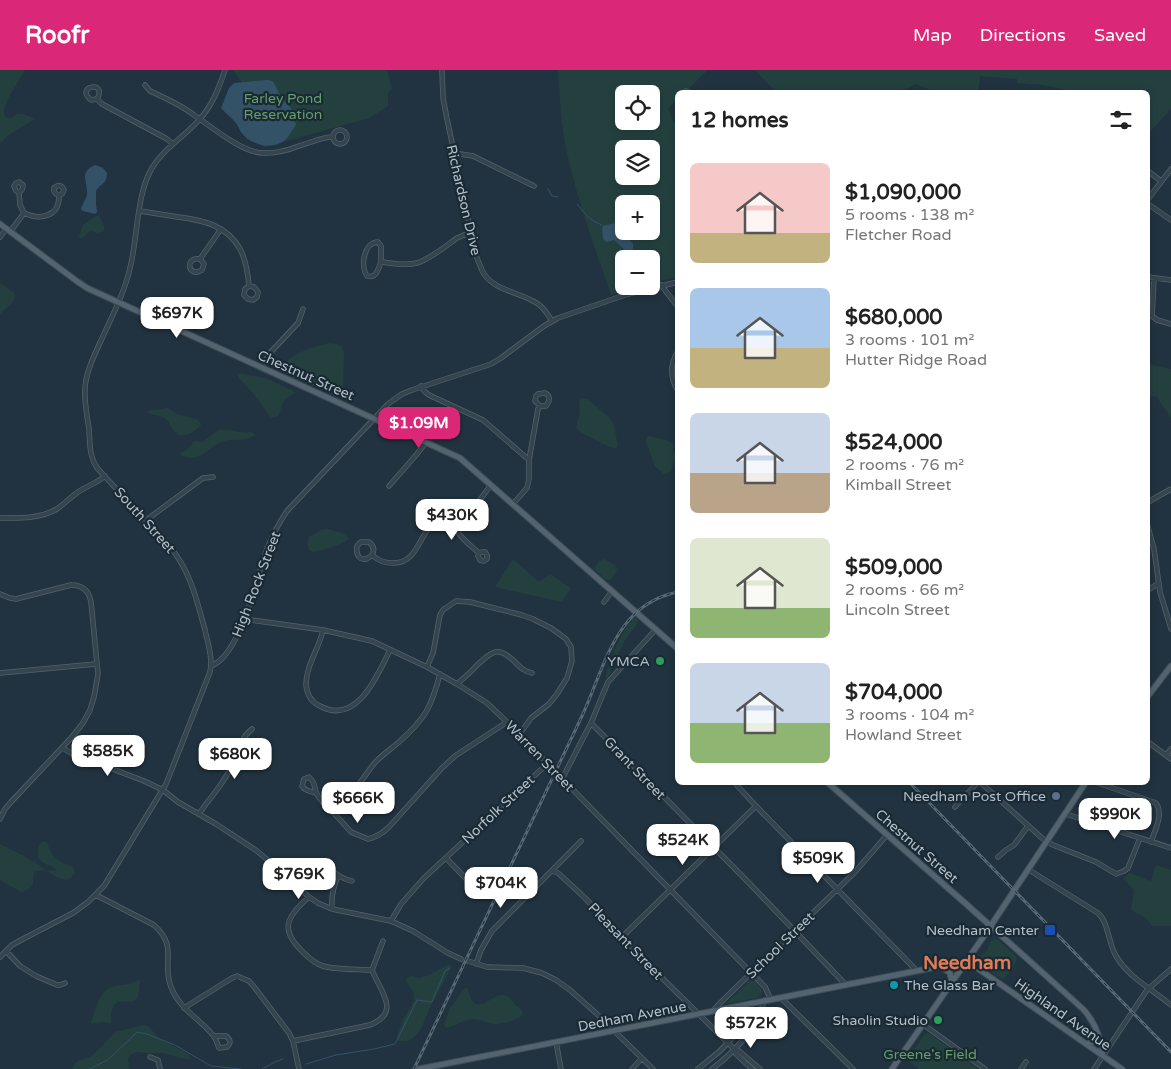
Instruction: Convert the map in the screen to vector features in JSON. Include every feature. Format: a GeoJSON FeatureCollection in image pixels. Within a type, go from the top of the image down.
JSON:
{"type":"FeatureCollection","features":[{"type":"Feature","properties":{"kind":"main road","name":"Chestnut Street"},"geometry":{"type":"LineString","coordinates":[[0,224],[87,288],[460,458],[675,646]]}},
{"type":"Feature","properties":{"kind":"main road"},"geometry":{"type":"LineString","coordinates":[[1150,693],[1171,666]]}},
{"type":"Feature","properties":{"kind":"main road","name":"Chestnut Street"},"geometry":{"type":"LineString","coordinates":[[830,785],[1083,1009],[1091,1019],[1098,1035],[1103,1056]]}},
{"type":"Feature","properties":{"kind":"main road"},"geometry":{"type":"LineString","coordinates":[[892,1069],[1029,870],[1066,814],[1082,785]]}},
{"type":"Feature","properties":{"kind":"main road","name":"Dedham Avenue"},"geometry":{"type":"LineString","coordinates":[[419,1069],[967,961]]}},
{"type":"Feature","properties":{"kind":"main road","name":"Highland Avenue"},"geometry":{"type":"LineString","coordinates":[[967,961],[1122,1069]]}},
{"type":"Feature","properties":{"kind":"main road"},"geometry":{"type":"LineString","coordinates":[[942,966],[950,973],[952,983]]}},
{"type":"Feature","properties":{"kind":"main road"},"geometry":{"type":"LineString","coordinates":[[1087,1044],[1094,1042],[1098,1035]]}},
{"type":"Feature","properties":{"kind":"street","name":"South Street"},"geometry":{"type":"LineString","coordinates":[[0,957],[6,950],[21,940],[73,913],[104,886],[163,790],[207,684],[211,666],[209,646],[197,602],[186,573],[174,551],[96,466],[91,456],[85,387],[86,379],[130,268],[144,189],[149,173],[157,160],[200,119],[216,95],[225,70]]}},
{"type":"Feature","properties":{"kind":"street","name":"Richardson Drive"},"geometry":{"type":"LineString","coordinates":[[442,70],[443,98],[476,256],[485,276],[500,288],[541,306],[552,321]]}},
{"type":"Feature","properties":{"kind":"street"},"geometry":{"type":"LineString","coordinates":[[145,85],[150,90],[200,119],[217,132],[256,152],[280,151],[323,138],[333,137]]}},
{"type":"Feature","properties":{"kind":"street"},"geometry":{"type":"LineString","coordinates":[[97,99],[173,144]]}},
{"type":"Feature","properties":{"kind":"street"},"geometry":{"type":"LineString","coordinates":[[454,153],[473,156],[534,186]]}},
{"type":"Feature","properties":{"kind":"street"},"geometry":{"type":"LineString","coordinates":[[1150,196],[1171,169]]}},
{"type":"Feature","properties":{"kind":"street"},"geometry":{"type":"LineString","coordinates":[[1150,173],[1161,181]]}},
{"type":"Feature","properties":{"kind":"street"},"geometry":{"type":"LineString","coordinates":[[19,192],[20,204],[24,213],[33,216],[46,216],[52,213],[60,200],[59,195]]}},
{"type":"Feature","properties":{"kind":"street"},"geometry":{"type":"LineString","coordinates":[[1150,205],[1171,220]]}},
{"type":"Feature","properties":{"kind":"street"},"geometry":{"type":"LineString","coordinates":[[140,211],[214,224],[232,238],[240,249],[249,286]]}},
{"type":"Feature","properties":{"kind":"street"},"geometry":{"type":"LineString","coordinates":[[0,237],[24,213]]}},
{"type":"Feature","properties":{"kind":"street"},"geometry":{"type":"LineString","coordinates":[[200,259],[221,229]]}},
{"type":"Feature","properties":{"kind":"street"},"geometry":{"type":"LineString","coordinates":[[381,262],[396,264],[418,263],[464,234],[472,233]]}},
{"type":"Feature","properties":{"kind":"street"},"geometry":{"type":"LineString","coordinates":[[374,242],[378,242],[381,246],[381,262],[377,273],[370,277],[367,276],[363,269],[365,253],[374,242]]}},
{"type":"Feature","properties":{"kind":"street"},"geometry":{"type":"LineString","coordinates":[[1150,277],[1171,280]]}},
{"type":"Feature","properties":{"kind":"street"},"geometry":{"type":"LineString","coordinates":[[1154,278],[1152,316],[1157,320],[1171,324]]}},
{"type":"Feature","properties":{"kind":"street","name":"High Rock Street"},"geometry":{"type":"LineString","coordinates":[[211,666],[220,661],[231,648],[244,619],[267,550],[286,511],[388,404],[421,386],[491,364],[558,318],[593,305],[675,283]]}},
{"type":"Feature","properties":{"kind":"street"},"geometry":{"type":"LineString","coordinates":[[661,285],[675,303]]}},
{"type":"Feature","properties":{"kind":"street"},"geometry":{"type":"LineString","coordinates":[[262,367],[269,354],[298,323],[303,309]]}},
{"type":"Feature","properties":{"kind":"street"},"geometry":{"type":"LineString","coordinates":[[675,358],[672,374],[675,386]]}},
{"type":"Feature","properties":{"kind":"street"},"geometry":{"type":"LineString","coordinates":[[421,386],[429,395],[483,420],[529,460]]}},
{"type":"Feature","properties":{"kind":"street"},"geometry":{"type":"LineString","coordinates":[[513,504],[527,488],[529,460],[537,413],[540,406]]}},
{"type":"Feature","properties":{"kind":"street"},"geometry":{"type":"LineString","coordinates":[[389,486],[418,454],[426,442]]}},
{"type":"Feature","properties":{"kind":"street"},"geometry":{"type":"LineString","coordinates":[[0,518],[36,517],[48,513],[105,476]]}},
{"type":"Feature","properties":{"kind":"street"},"geometry":{"type":"LineString","coordinates":[[146,521],[203,478],[213,477]]}},
{"type":"Feature","properties":{"kind":"street"},"geometry":{"type":"LineString","coordinates":[[372,555],[385,563],[404,561],[413,553],[433,523],[463,518],[491,485]]}},
{"type":"Feature","properties":{"kind":"street"},"geometry":{"type":"LineString","coordinates":[[1150,501],[1171,490]]}},
{"type":"Feature","properties":{"kind":"street"},"geometry":{"type":"LineString","coordinates":[[454,520],[458,534],[480,553]]}},
{"type":"Feature","properties":{"kind":"street"},"geometry":{"type":"LineString","coordinates":[[1150,534],[1160,592],[1171,629]]}},
{"type":"Feature","properties":{"kind":"street"},"geometry":{"type":"LineString","coordinates":[[361,542],[369,542],[373,547],[374,552],[372,555],[366,559],[359,557],[356,552],[357,546],[361,542]]}},
{"type":"Feature","properties":{"kind":"street"},"geometry":{"type":"LineString","coordinates":[[1150,589],[1159,583]]}},
{"type":"Feature","properties":{"kind":"street"},"geometry":{"type":"LineString","coordinates":[[0,594],[16,600],[71,585],[84,588],[91,599],[98,680],[90,710],[83,723],[5,809],[0,819]]}},
{"type":"Feature","properties":{"kind":"street"},"geometry":{"type":"LineString","coordinates":[[604,602],[612,591]]}},
{"type":"Feature","properties":{"kind":"street"},"geometry":{"type":"LineString","coordinates":[[428,667],[433,653],[440,615],[443,610],[456,601],[470,602],[524,616],[551,628],[566,639],[571,647],[572,662],[567,678],[557,694],[531,718],[519,735]]}},
{"type":"Feature","properties":{"kind":"street","name":"Warren Street"},"geometry":{"type":"LineString","coordinates":[[244,619],[323,630],[365,639],[428,667],[487,703],[751,973],[767,990],[771,1000]]}},
{"type":"Feature","properties":{"kind":"street"},"geometry":{"type":"LineString","coordinates":[[323,630],[307,672],[306,684],[308,693],[316,705],[327,710],[342,711],[360,699],[373,683],[390,650]]}},
{"type":"Feature","properties":{"kind":"street"},"geometry":{"type":"LineString","coordinates":[[562,779],[591,723],[608,682],[656,630]]}},
{"type":"Feature","properties":{"kind":"street"},"geometry":{"type":"LineString","coordinates":[[457,684],[491,653],[502,653],[525,671],[532,673]]}},
{"type":"Feature","properties":{"kind":"street"},"geometry":{"type":"LineString","coordinates":[[0,673],[96,664]]}},
{"type":"Feature","properties":{"kind":"street"},"geometry":{"type":"LineString","coordinates":[[332,811],[350,796],[381,756],[412,731],[423,718],[430,705],[440,674]]}},
{"type":"Feature","properties":{"kind":"street"},"geometry":{"type":"LineString","coordinates":[[316,794],[312,779],[307,777],[304,779],[302,786],[305,790],[316,794],[351,832],[368,840],[376,837],[389,827],[455,756],[507,722]]}},
{"type":"Feature","properties":{"kind":"street","name":"Grant Street"},"geometry":{"type":"LineString","coordinates":[[591,723],[846,985]]}},
{"type":"Feature","properties":{"kind":"street"},"geometry":{"type":"LineString","coordinates":[[199,814],[228,774],[244,736],[252,729]]}},
{"type":"Feature","properties":{"kind":"street"},"geometry":{"type":"LineString","coordinates":[[1150,743],[1171,759]]}},
{"type":"Feature","properties":{"kind":"street"},"geometry":{"type":"LineString","coordinates":[[62,748],[70,753],[163,790],[178,802],[257,851],[318,903],[332,909],[391,922],[413,931],[461,959]]}},
{"type":"Feature","properties":{"kind":"street"},"geometry":{"type":"LineString","coordinates":[[1166,755],[1171,749]]}},
{"type":"Feature","properties":{"kind":"street","name":"Norfolk Street"},"geometry":{"type":"LineString","coordinates":[[391,922],[408,895],[424,878],[547,764]]}},
{"type":"Feature","properties":{"kind":"street"},"geometry":{"type":"LineString","coordinates":[[737,785],[917,971]]}},
{"type":"Feature","properties":{"kind":"street"},"geometry":{"type":"LineString","coordinates":[[955,807],[976,785]]}},
{"type":"Feature","properties":{"kind":"street"},"geometry":{"type":"LineString","coordinates":[[982,785],[1047,842],[1096,862],[1116,874],[1128,868],[1140,838]]}},
{"type":"Feature","properties":{"kind":"street"},"geometry":{"type":"LineString","coordinates":[[1104,785],[1156,803],[1160,810],[1151,842]]}},
{"type":"Feature","properties":{"kind":"street"},"geometry":{"type":"LineString","coordinates":[[622,938],[756,806]]}},
{"type":"Feature","properties":{"kind":"street"},"geometry":{"type":"LineString","coordinates":[[0,807],[5,809]]}},
{"type":"Feature","properties":{"kind":"street"},"geometry":{"type":"LineString","coordinates":[[1066,814],[1171,848]]}},
{"type":"Feature","properties":{"kind":"street"},"geometry":{"type":"LineString","coordinates":[[998,858],[1014,845],[1028,826]]}},
{"type":"Feature","properties":{"kind":"street","name":"School Street"},"geometry":{"type":"LineString","coordinates":[[713,1011],[855,872],[887,835]]}},
{"type":"Feature","properties":{"kind":"street"},"geometry":{"type":"LineString","coordinates":[[476,964],[484,944],[492,931],[581,841]]}},
{"type":"Feature","properties":{"kind":"street"},"geometry":{"type":"LineString","coordinates":[[446,858],[476,889]]}},
{"type":"Feature","properties":{"kind":"street"},"geometry":{"type":"LineString","coordinates":[[330,869],[338,876],[346,880],[352,880]]}},
{"type":"Feature","properties":{"kind":"street"},"geometry":{"type":"LineString","coordinates":[[1029,870],[1100,914],[1116,956],[1136,979],[1171,1004]]}},
{"type":"Feature","properties":{"kind":"street","name":"Pleasant Street"},"geometry":{"type":"LineString","coordinates":[[552,871],[558,873],[584,897],[622,938],[734,1049]]}},
{"type":"Feature","properties":{"kind":"street"},"geometry":{"type":"LineString","coordinates":[[332,909],[332,893],[338,876]]}},
{"type":"Feature","properties":{"kind":"street"},"geometry":{"type":"LineString","coordinates":[[96,894],[154,925],[161,931],[166,939],[168,948],[168,974],[170,985],[175,995],[184,1008],[214,1036],[219,1048],[227,1048],[230,1041],[229,1038],[226,1036],[214,1036]]}},
{"type":"Feature","properties":{"kind":"street"},"geometry":{"type":"LineString","coordinates":[[309,897],[296,908],[288,925],[290,936],[295,945],[311,960],[323,966],[372,970]]}},
{"type":"Feature","properties":{"kind":"street"},"geometry":{"type":"LineString","coordinates":[[293,1041],[370,1025],[380,1020],[387,1004],[384,992],[372,970],[383,941]]}},
{"type":"Feature","properties":{"kind":"street"},"geometry":{"type":"LineString","coordinates":[[6,950],[20,966],[36,976],[57,985],[65,982]]}},
{"type":"Feature","properties":{"kind":"street"},"geometry":{"type":"LineString","coordinates":[[468,961],[487,967],[523,968],[552,977],[570,990],[653,1069]]}},
{"type":"Feature","properties":{"kind":"street"},"geometry":{"type":"LineString","coordinates":[[1094,1069],[1149,988],[1171,969]]}},
{"type":"Feature","properties":{"kind":"street"},"geometry":{"type":"LineString","coordinates":[[184,1008],[232,978],[237,976],[243,978],[255,988],[289,1033],[293,1041],[299,1069]]}},
{"type":"Feature","properties":{"kind":"street"},"geometry":{"type":"LineString","coordinates":[[781,998],[853,1069]]}},
{"type":"Feature","properties":{"kind":"street"},"geometry":{"type":"LineString","coordinates":[[712,1069],[734,1049],[755,1023],[764,1001]]}},
{"type":"Feature","properties":{"kind":"street"},"geometry":{"type":"LineString","coordinates":[[698,1069],[728,1044],[748,1018],[751,1012],[751,1004]]}},
{"type":"Feature","properties":{"kind":"street"},"geometry":{"type":"LineString","coordinates":[[924,1025],[985,1069]]}},
{"type":"Feature","properties":{"kind":"street"},"geometry":{"type":"LineString","coordinates":[[556,1042],[561,1069]]}},
{"type":"Feature","properties":{"kind":"street"},"geometry":{"type":"LineString","coordinates":[[734,1049],[736,1054],[752,1069]]}},
{"type":"Feature","properties":{"kind":"street"},"geometry":{"type":"LineString","coordinates":[[734,1049],[760,1069]]}},
{"type":"Feature","properties":{"kind":"street"},"geometry":{"type":"LineString","coordinates":[[150,1057],[158,1060],[160,1069]]}},
{"type":"Feature","properties":{"kind":"street"},"geometry":{"type":"LineString","coordinates":[[632,1069],[642,1058]]}},
{"type":"Feature","properties":{"kind":"street"},"geometry":{"type":"LineString","coordinates":[[1021,1069],[1026,1062]]}},
{"type":"Feature","properties":{"kind":"green space"},"geometry":{"type":"Polygon","coordinates":[[[0,70],[25,70],[6,103],[4,114],[7,118],[11,118],[21,114],[34,120],[8,135],[0,144],[0,70]]]}},
{"type":"Feature","properties":{"kind":"green space","name":"Farley Pond Reservation"},"geometry":{"type":"Polygon","coordinates":[[[233,70],[387,70],[392,89],[388,93],[388,106],[369,118],[265,147],[246,139],[249,133],[245,86],[233,70]]]}},
{"type":"Feature","properties":{"kind":"green space"},"geometry":{"type":"Polygon","coordinates":[[[558,70],[708,70],[687,90],[675,90],[675,101],[668,109],[675,124],[675,277],[660,281],[660,250],[615,250],[615,294],[611,295],[576,189],[563,133],[558,70]]]}},
{"type":"Feature","properties":{"kind":"green space"},"geometry":{"type":"Polygon","coordinates":[[[755,70],[1171,70],[1171,109],[1150,132],[1150,90],[1066,90],[1043,85],[1017,83],[1017,79],[980,76],[978,90],[931,90],[916,84],[902,90],[774,90],[755,70]]]}},
{"type":"Feature","properties":{"kind":"green space"},"geometry":{"type":"Polygon","coordinates":[[[99,216],[104,226],[104,231],[99,233],[90,231],[80,238],[83,225],[99,216]]]}},
{"type":"Feature","properties":{"kind":"green space"},"geometry":{"type":"Polygon","coordinates":[[[0,283],[16,295],[13,302],[0,314],[0,283]]]}},
{"type":"Feature","properties":{"kind":"green space"},"geometry":{"type":"Polygon","coordinates":[[[330,343],[339,345],[344,352],[343,396],[340,397],[297,380],[283,372],[288,360],[294,356],[330,343]]]}},
{"type":"Feature","properties":{"kind":"green space"},"geometry":{"type":"Polygon","coordinates":[[[1150,364],[1171,369],[1171,418],[1156,396],[1150,397],[1150,364]]]}},
{"type":"Feature","properties":{"kind":"green space"},"geometry":{"type":"Polygon","coordinates":[[[238,373],[265,378],[295,393],[284,400],[278,416],[271,417],[238,377],[238,373]]]}},
{"type":"Feature","properties":{"kind":"green space"},"geometry":{"type":"Polygon","coordinates":[[[581,398],[587,399],[609,417],[614,425],[618,447],[609,447],[580,432],[576,427],[580,414],[579,402],[581,398]]]}},
{"type":"Feature","properties":{"kind":"green space"},"geometry":{"type":"Polygon","coordinates":[[[168,408],[176,414],[196,419],[201,425],[184,436],[176,434],[165,418],[148,413],[148,411],[168,408]]]}},
{"type":"Feature","properties":{"kind":"green space"},"geometry":{"type":"Polygon","coordinates":[[[218,430],[251,432],[255,435],[244,439],[218,443],[194,458],[180,455],[194,441],[203,442],[218,430]]]}},
{"type":"Feature","properties":{"kind":"green space"},"geometry":{"type":"Polygon","coordinates":[[[648,436],[674,444],[675,461],[669,473],[664,474],[655,466],[646,442],[648,436]]]}},
{"type":"Feature","properties":{"kind":"green space"},"geometry":{"type":"Polygon","coordinates":[[[327,529],[342,533],[349,539],[324,550],[311,551],[307,544],[309,537],[321,530],[327,529]]]}},
{"type":"Feature","properties":{"kind":"green space"},"geometry":{"type":"Polygon","coordinates":[[[513,559],[539,582],[550,574],[571,588],[562,602],[495,587],[513,559]]]}},
{"type":"Feature","properties":{"kind":"green space"},"geometry":{"type":"Polygon","coordinates":[[[604,559],[615,565],[617,569],[610,580],[605,579],[594,569],[599,561],[604,559]]]}},
{"type":"Feature","properties":{"kind":"green space"},"geometry":{"type":"Polygon","coordinates":[[[634,617],[638,620],[637,624],[625,640],[611,672],[605,678],[620,638],[634,617]]]}},
{"type":"Feature","properties":{"kind":"green space"},"geometry":{"type":"Polygon","coordinates":[[[41,842],[47,842],[54,856],[74,868],[75,873],[71,878],[66,880],[58,878],[47,871],[56,869],[42,862],[38,857],[38,849],[41,842]]]}},
{"type":"Feature","properties":{"kind":"green space"},"geometry":{"type":"Polygon","coordinates":[[[0,844],[46,870],[34,872],[33,884],[27,890],[21,892],[0,880],[0,844]]]}},
{"type":"Feature","properties":{"kind":"green space"},"geometry":{"type":"Polygon","coordinates":[[[1156,865],[1171,870],[1171,926],[1152,926],[1146,918],[1131,910],[1134,890],[1123,878],[1130,873],[1151,881],[1156,865]]]}},
{"type":"Feature","properties":{"kind":"green space"},"geometry":{"type":"Polygon","coordinates":[[[997,939],[1017,957],[1012,970],[1002,979],[979,963],[980,957],[987,950],[991,941],[997,939]]]}},
{"type":"Feature","properties":{"kind":"green space"},"geometry":{"type":"Polygon","coordinates":[[[448,965],[451,967],[419,1031],[409,1040],[398,1041],[397,1037],[403,1020],[414,1001],[413,991],[406,979],[411,976],[419,978],[429,975],[448,965]]]}},
{"type":"Feature","properties":{"kind":"green space"},"geometry":{"type":"Polygon","coordinates":[[[751,979],[761,988],[762,994],[760,996],[726,1004],[751,979]]]}},
{"type":"Feature","properties":{"kind":"green space"},"geometry":{"type":"Polygon","coordinates":[[[138,980],[140,982],[138,996],[132,1002],[122,1001],[113,1007],[111,1023],[101,1022],[92,1024],[97,1006],[105,991],[115,986],[129,984],[138,980]]]}},
{"type":"Feature","properties":{"kind":"green space"},"geometry":{"type":"Polygon","coordinates":[[[465,988],[467,988],[474,1003],[478,1005],[498,996],[507,996],[522,1010],[523,1015],[502,1023],[492,1024],[474,1019],[446,1028],[444,1025],[450,1008],[465,988]]]}},
{"type":"Feature","properties":{"kind":"green space"},"geometry":{"type":"Polygon","coordinates":[[[144,1025],[149,1027],[159,1038],[190,1055],[189,1060],[163,1053],[137,1052],[130,1055],[128,1060],[130,1069],[72,1069],[78,1061],[94,1054],[117,1031],[144,1025]]]}},
{"type":"Feature","properties":{"kind":"green space","name":"Greene's Field"},"geometry":{"type":"Polygon","coordinates":[[[929,1033],[978,1069],[919,1069],[905,1059],[910,1056],[925,1034],[929,1033]]]}},
{"type":"Feature","properties":{"kind":"water"},"geometry":{"type":"Polygon","coordinates":[[[268,80],[274,83],[282,99],[291,108],[296,125],[284,141],[267,146],[255,143],[245,136],[236,123],[221,108],[229,88],[234,83],[268,80]]]}},
{"type":"Feature","properties":{"kind":"water"},"geometry":{"type":"Polygon","coordinates":[[[95,165],[103,168],[107,173],[107,177],[96,191],[97,212],[95,214],[81,209],[87,194],[85,174],[95,165]]]}},
{"type":"Feature","properties":{"kind":"water"},"geometry":{"type":"Polygon","coordinates":[[[615,223],[615,240],[630,240],[633,244],[633,250],[625,250],[614,240],[607,242],[603,239],[603,227],[615,223]]]}},
{"type":"Feature","properties":{"kind":"waterway"},"geometry":{"type":"LineString","coordinates":[[548,189],[552,196],[558,197]]}},
{"type":"Feature","properties":{"kind":"waterway"},"geometry":{"type":"LineString","coordinates":[[577,204],[584,213],[604,227]]}},
{"type":"Feature","properties":{"kind":"waterway"},"geometry":{"type":"LineString","coordinates":[[306,1064],[336,1055],[395,1044],[417,1000],[432,1002],[445,971],[450,968]]}},
{"type":"Feature","properties":{"kind":"waterway"},"geometry":{"type":"LineString","coordinates":[[90,1069],[109,1059],[137,1032],[175,1045],[211,1066],[241,1069]]}},
{"type":"Feature","properties":{"kind":"waterway"},"geometry":{"type":"LineString","coordinates":[[262,1069],[283,1059]]}},
{"type":"Feature","properties":{"kind":"railway"},"geometry":{"type":"LineString","coordinates":[[414,1069],[582,716],[615,640],[626,624],[640,610],[657,599],[675,593]]}},
{"type":"Feature","properties":{"kind":"railway"},"geometry":{"type":"LineString","coordinates":[[912,785],[1171,1052]]}},
{"type":"Feature","properties":{"kind":"place","name":"YMCA"},"geometry":{"type":"Point","coordinates":[660,661]}},
{"type":"Feature","properties":{"kind":"place","name":"Needham Post Office"},"geometry":{"type":"Point","coordinates":[1056,796]}},
{"type":"Feature","properties":{"kind":"place","name":"Needham Center"},"geometry":{"type":"Point","coordinates":[1050,930]}},
{"type":"Feature","properties":{"kind":"place","name":"The Glass Bar"},"geometry":{"type":"Point","coordinates":[894,985]}},
{"type":"Feature","properties":{"kind":"place","name":"Shaolin Studio"},"geometry":{"type":"Point","coordinates":[938,1020]}},
{"type":"Feature","properties":{"kind":"district","name":"Needham"},"geometry":{"type":"Point","coordinates":[967,962]}}]}
